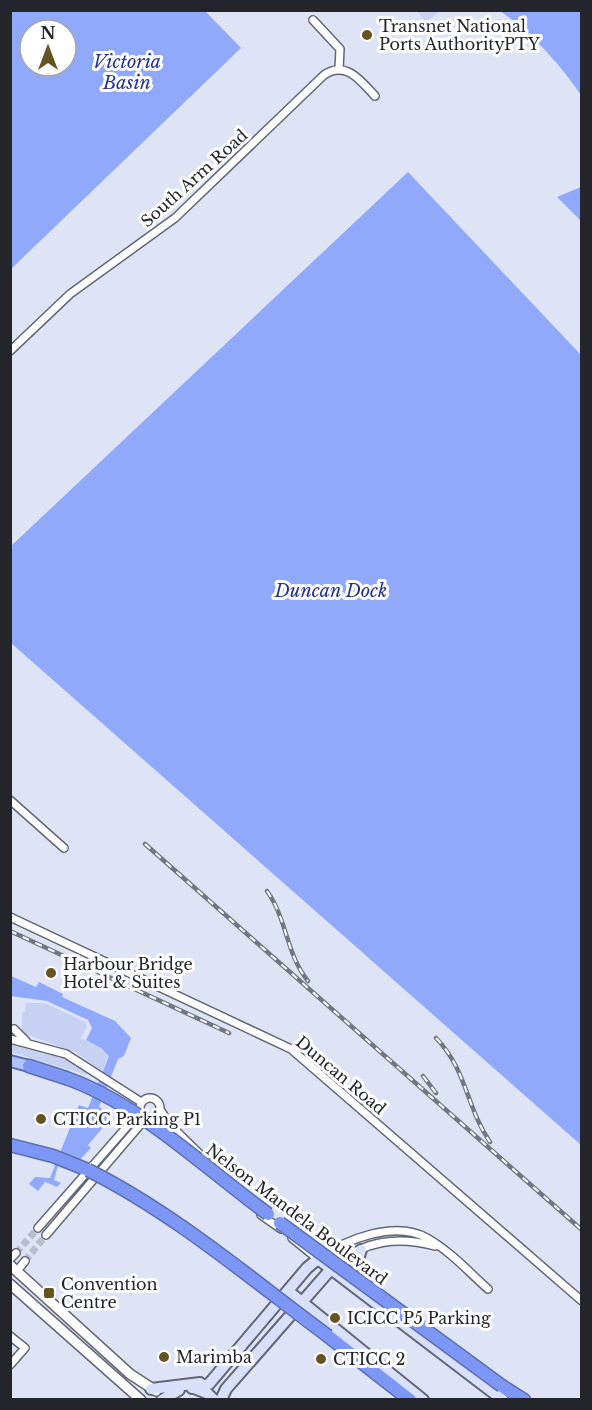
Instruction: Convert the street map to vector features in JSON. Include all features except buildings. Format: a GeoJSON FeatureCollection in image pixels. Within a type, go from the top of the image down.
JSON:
{"type":"FeatureCollection","features":[{"type":"Feature","properties":{"kind":"highway","name":"Nelson Mandela Boulevard"},"geometry":{"type":"LineString","coordinates":[[29,1066],[94,1089],[151,1125],[519,1400]]}},
{"type":"Feature","properties":{"kind":"highway"},"geometry":{"type":"LineString","coordinates":[[10,1145],[71,1162],[123,1189],[198,1240],[410,1400]]}},
{"type":"Feature","properties":{"kind":"highway"},"geometry":{"type":"LineString","coordinates":[[502,1386],[524,1400]]}},
{"type":"Feature","properties":{"kind":"main road","name":"Nelson Mandela Boulevard"},"geometry":{"type":"LineString","coordinates":[[10,1061],[29,1066]]}},
{"type":"Feature","properties":{"kind":"main road"},"geometry":{"type":"LineString","coordinates":[[358,1289],[356,1268],[361,1250]]}},
{"type":"Feature","properties":{"kind":"main road"},"geometry":{"type":"LineString","coordinates":[[166,1396],[204,1387],[214,1378],[318,1259],[502,1399]]}},
{"type":"Feature","properties":{"kind":"main road"},"geometry":{"type":"LineString","coordinates":[[221,1400],[226,1389],[331,1269]]}},
{"type":"Feature","properties":{"kind":"main road"},"geometry":{"type":"LineString","coordinates":[[288,1291],[423,1400]]}},
{"type":"Feature","properties":{"kind":"main road"},"geometry":{"type":"LineString","coordinates":[[151,1389],[197,1383],[214,1378]]}},
{"type":"Feature","properties":{"kind":"main road"},"geometry":{"type":"LineString","coordinates":[[192,1388],[203,1391],[214,1400]]}},
{"type":"Feature","properties":{"kind":"street"},"geometry":{"type":"LineString","coordinates":[[313,20],[340,49],[339,69],[356,76],[375,96]]}},
{"type":"Feature","properties":{"kind":"street","name":"South Arm Road"},"geometry":{"type":"LineString","coordinates":[[10,351],[70,294],[175,218],[324,75],[339,69]]}},
{"type":"Feature","properties":{"kind":"street"},"geometry":{"type":"LineString","coordinates":[[10,800],[64,848]]}},
{"type":"Feature","properties":{"kind":"street","name":"Duncan Road"},"geometry":{"type":"LineString","coordinates":[[10,917],[291,1049],[582,1301]]}},
{"type":"Feature","properties":{"kind":"street"},"geometry":{"type":"LineString","coordinates":[[10,1021],[12,1035],[66,1054],[141,1102]]}},
{"type":"Feature","properties":{"kind":"street"},"geometry":{"type":"LineString","coordinates":[[141,1102],[149,1097],[155,1098],[169,1124]]}},
{"type":"Feature","properties":{"kind":"street"},"geometry":{"type":"LineString","coordinates":[[38,1228],[140,1112],[141,1102]]}},
{"type":"Feature","properties":{"kind":"street"},"geometry":{"type":"LineString","coordinates":[[46,1235],[141,1125],[160,1109]]}},
{"type":"Feature","properties":{"kind":"street"},"geometry":{"type":"LineString","coordinates":[[140,1112],[145,1117],[153,1117],[169,1124],[198,1149],[219,1181],[318,1259],[343,1245],[389,1232],[419,1235],[441,1248],[488,1289]]}},
{"type":"Feature","properties":{"kind":"street"},"geometry":{"type":"LineString","coordinates":[[331,1269],[376,1242],[394,1240],[441,1248]]}},
{"type":"Feature","properties":{"kind":"street"},"geometry":{"type":"LineString","coordinates":[[25,1261],[13,1271],[139,1381],[166,1396]]}},
{"type":"Feature","properties":{"kind":"street"},"geometry":{"type":"LineString","coordinates":[[10,1284],[141,1400]]}},
{"type":"Feature","properties":{"kind":"street"},"geometry":{"type":"LineString","coordinates":[[10,1336],[25,1348],[10,1365]]}},
{"type":"Feature","properties":{"kind":"street"},"geometry":{"type":"LineString","coordinates":[[492,1400],[502,1399]]}},
{"type":"Feature","properties":{"kind":"shaded area"},"geometry":{"type":"Polygon","coordinates":[[[417,11],[440,11],[429,20],[424,20],[417,11]]]}},
{"type":"Feature","properties":{"kind":"shaded area"},"geometry":{"type":"Polygon","coordinates":[[[26,1003],[45,1003],[85,1022],[87,1027],[81,1038],[101,1048],[109,1055],[102,1071],[75,1052],[22,1033],[22,1012],[25,1012],[26,1003]]]}},
{"type":"Feature","properties":{"kind":"shaded area"},"geometry":{"type":"Polygon","coordinates":[[[11,1043],[31,1046],[61,1056],[79,1065],[87,1071],[87,1075],[11,1052],[11,1043]]]}},
{"type":"Feature","properties":{"kind":"water","name":"Victoria Basin"},"geometry":{"type":"Polygon","coordinates":[[[11,10],[205,11],[241,48],[11,269],[11,10]]]}},
{"type":"Feature","properties":{"kind":"water"},"geometry":{"type":"Polygon","coordinates":[[[500,11],[581,11],[581,95],[544,49],[500,11]]]}},
{"type":"Feature","properties":{"kind":"water","name":"Duncan Dock"},"geometry":{"type":"Polygon","coordinates":[[[408,172],[581,355],[581,1145],[11,643],[11,546],[408,172]]]}},
{"type":"Feature","properties":{"kind":"water"},"geometry":{"type":"Polygon","coordinates":[[[582,187],[581,221],[557,197],[582,187]]]}},
{"type":"Feature","properties":{"kind":"water"},"geometry":{"type":"Polygon","coordinates":[[[11,976],[36,987],[39,982],[63,994],[62,997],[115,1021],[131,1038],[124,1056],[118,1059],[99,1107],[113,1116],[88,1145],[91,1148],[70,1170],[58,1166],[54,1180],[61,1183],[57,1187],[45,1182],[38,1191],[29,1184],[35,1177],[50,1178],[79,1105],[88,1108],[109,1056],[101,1048],[86,1040],[92,1028],[88,1020],[47,1001],[11,996],[11,976]]]}},
{"type":"Feature","properties":{"kind":"tunnel"},"geometry":{"type":"LineString","coordinates":[[16,1253],[38,1228]]}},
{"type":"Feature","properties":{"kind":"tunnel"},"geometry":{"type":"LineString","coordinates":[[25,1261],[46,1235]]}},
{"type":"Feature","properties":{"kind":"railway"},"geometry":{"type":"LineString","coordinates":[[145,844],[582,1230]]}},
{"type":"Feature","properties":{"kind":"railway"},"geometry":{"type":"LineString","coordinates":[[267,891],[279,913],[295,959],[308,981]]}},
{"type":"Feature","properties":{"kind":"railway"},"geometry":{"type":"LineString","coordinates":[[10,931],[229,1033]]}},
{"type":"Feature","properties":{"kind":"railway"},"geometry":{"type":"LineString","coordinates":[[436,1038],[454,1063],[482,1129],[490,1142]]}},
{"type":"Feature","properties":{"kind":"railway"},"geometry":{"type":"LineString","coordinates":[[423,1076],[436,1093]]}},
{"type":"Feature","properties":{"kind":"place","name":"Transnet National Ports AuthorityPTY"},"geometry":{"type":"Point","coordinates":[367,35]}},
{"type":"Feature","properties":{"kind":"place","name":"Harbour Bridge Hotel & Suites"},"geometry":{"type":"Point","coordinates":[51,973]}},
{"type":"Feature","properties":{"kind":"place","name":"CTICC Parking P1"},"geometry":{"type":"Point","coordinates":[41,1119]}},
{"type":"Feature","properties":{"kind":"place","name":"Convention Centre"},"geometry":{"type":"Point","coordinates":[49,1293]}},
{"type":"Feature","properties":{"kind":"place","name":"ICICC P5 Parking"},"geometry":{"type":"Point","coordinates":[335,1318]}},
{"type":"Feature","properties":{"kind":"place","name":"Marimba"},"geometry":{"type":"Point","coordinates":[164,1357]}},
{"type":"Feature","properties":{"kind":"place","name":"CTICC 2"},"geometry":{"type":"Point","coordinates":[321,1359]}}]}
